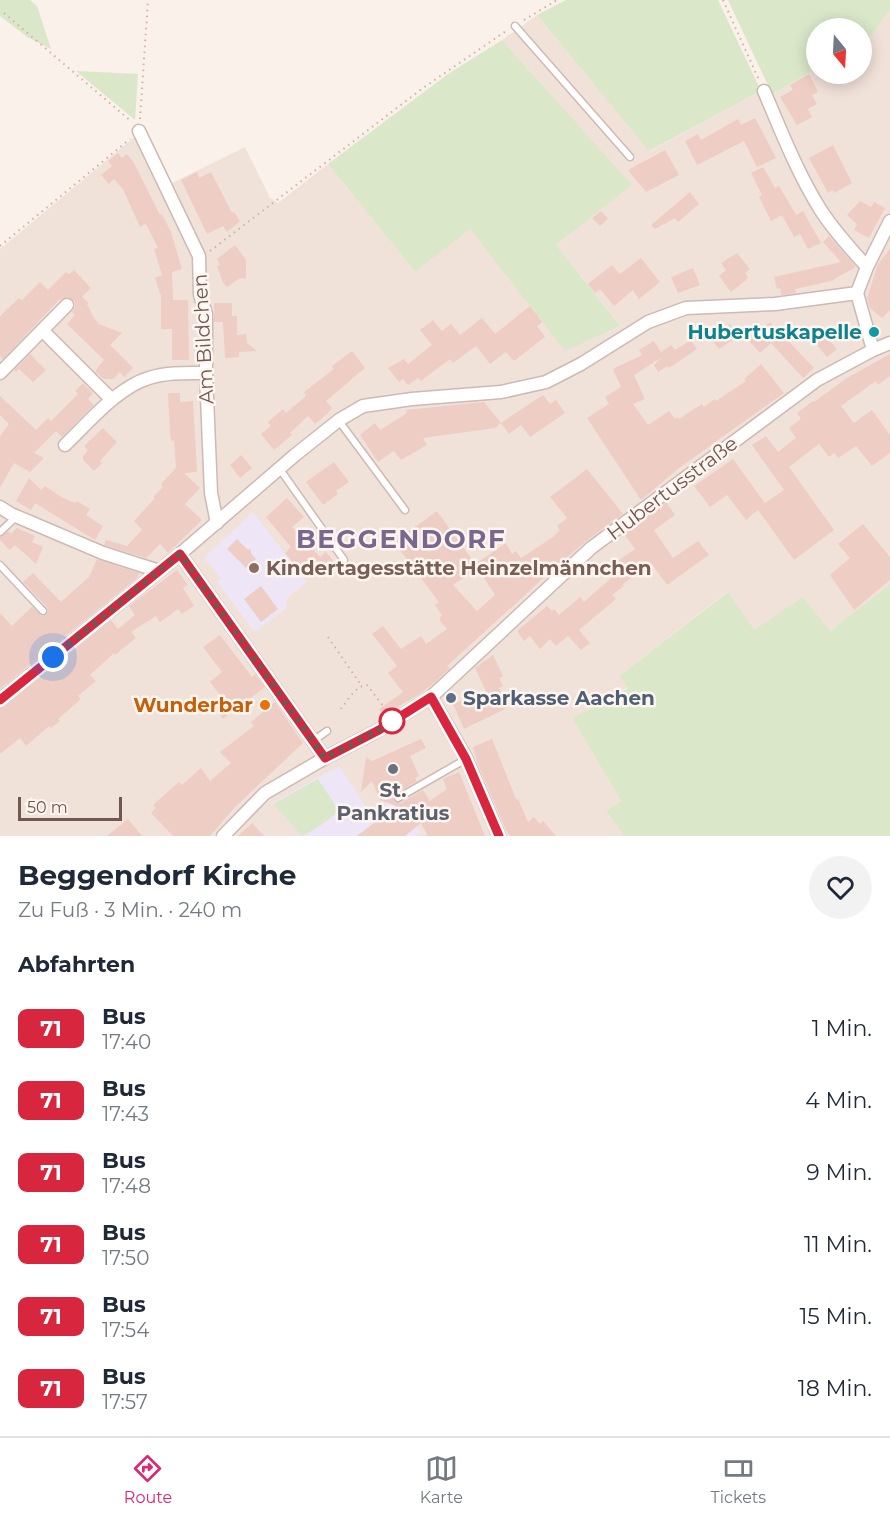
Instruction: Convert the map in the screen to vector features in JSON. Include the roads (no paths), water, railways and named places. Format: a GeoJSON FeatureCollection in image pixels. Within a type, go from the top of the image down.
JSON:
{"type":"FeatureCollection","features":[{"type":"Feature","properties":{"kind":"street"},"geometry":{"type":"LineString","coordinates":[[764,91],[799,172],[820,209],[840,237],[867,267]]}},
{"type":"Feature","properties":{"kind":"street","name":"Am Bildchen"},"geometry":{"type":"LineString","coordinates":[[139,131],[199,256],[200,294],[206,314],[211,493],[218,523]]}},
{"type":"Feature","properties":{"kind":"street"},"geometry":{"type":"LineString","coordinates":[[873,350],[857,293],[890,221]]}},
{"type":"Feature","properties":{"kind":"street"},"geometry":{"type":"LineString","coordinates":[[0,700],[218,523],[279,468],[339,420],[363,406],[412,399],[501,392],[546,382],[581,364],[648,322],[686,308],[775,304],[857,293]]}},
{"type":"Feature","properties":{"kind":"street"},"geometry":{"type":"LineString","coordinates":[[0,373],[67,305]]}},
{"type":"Feature","properties":{"kind":"street"},"geometry":{"type":"LineString","coordinates":[[42,330],[112,400]]}},
{"type":"Feature","properties":{"kind":"street","name":"Hubertusstraße"},"geometry":{"type":"LineString","coordinates":[[223,836],[265,793],[431,697],[591,548],[817,380],[890,343]]}},
{"type":"Feature","properties":{"kind":"street"},"geometry":{"type":"LineString","coordinates":[[65,445],[112,400],[134,384],[165,374],[206,373]]}},
{"type":"Feature","properties":{"kind":"street"},"geometry":{"type":"LineString","coordinates":[[6,514],[103,553],[159,571]]}},
{"type":"Feature","properties":{"kind":"street"},"geometry":{"type":"LineString","coordinates":[[180,554],[325,758]]}},
{"type":"Feature","properties":{"kind":"street"},"geometry":{"type":"LineString","coordinates":[[431,697],[466,759],[499,836]]}},
{"type":"Feature","properties":{"kind":"lane"},"geometry":{"type":"LineString","coordinates":[[515,26],[630,157]]}},
{"type":"Feature","properties":{"kind":"lane"},"geometry":{"type":"LineString","coordinates":[[339,420],[405,510]]}},
{"type":"Feature","properties":{"kind":"lane"},"geometry":{"type":"LineString","coordinates":[[279,468],[344,560]]}},
{"type":"Feature","properties":{"kind":"lane"},"geometry":{"type":"LineString","coordinates":[[0,532],[6,514]]}},
{"type":"Feature","properties":{"kind":"lane"},"geometry":{"type":"LineString","coordinates":[[0,565],[43,611]]}},
{"type":"Feature","properties":{"kind":"lane"},"geometry":{"type":"LineString","coordinates":[[313,742],[327,731]]}},
{"type":"Feature","properties":{"kind":"lane"},"geometry":{"type":"LineString","coordinates":[[398,798],[466,759]]}},
{"type":"Feature","properties":{"kind":"place","name":"Hubertuskapelle"},"geometry":{"type":"Point","coordinates":[874,332]}},
{"type":"Feature","properties":{"kind":"place","name":"Kindertagesstätte Heinzelmännchen"},"geometry":{"type":"Point","coordinates":[254,568]}},
{"type":"Feature","properties":{"kind":"place","name":"Sparkasse Aachen"},"geometry":{"type":"Point","coordinates":[451,698]}},
{"type":"Feature","properties":{"kind":"place","name":"Wunderbar"},"geometry":{"type":"Point","coordinates":[265,705]}},
{"type":"Feature","properties":{"kind":"place","name":"St. Pankratius"},"geometry":{"type":"Point","coordinates":[393,769]}},
{"type":"Feature","properties":{"kind":"district","name":"BEGGENDORF"},"geometry":{"type":"Point","coordinates":[401,539]}}]}
